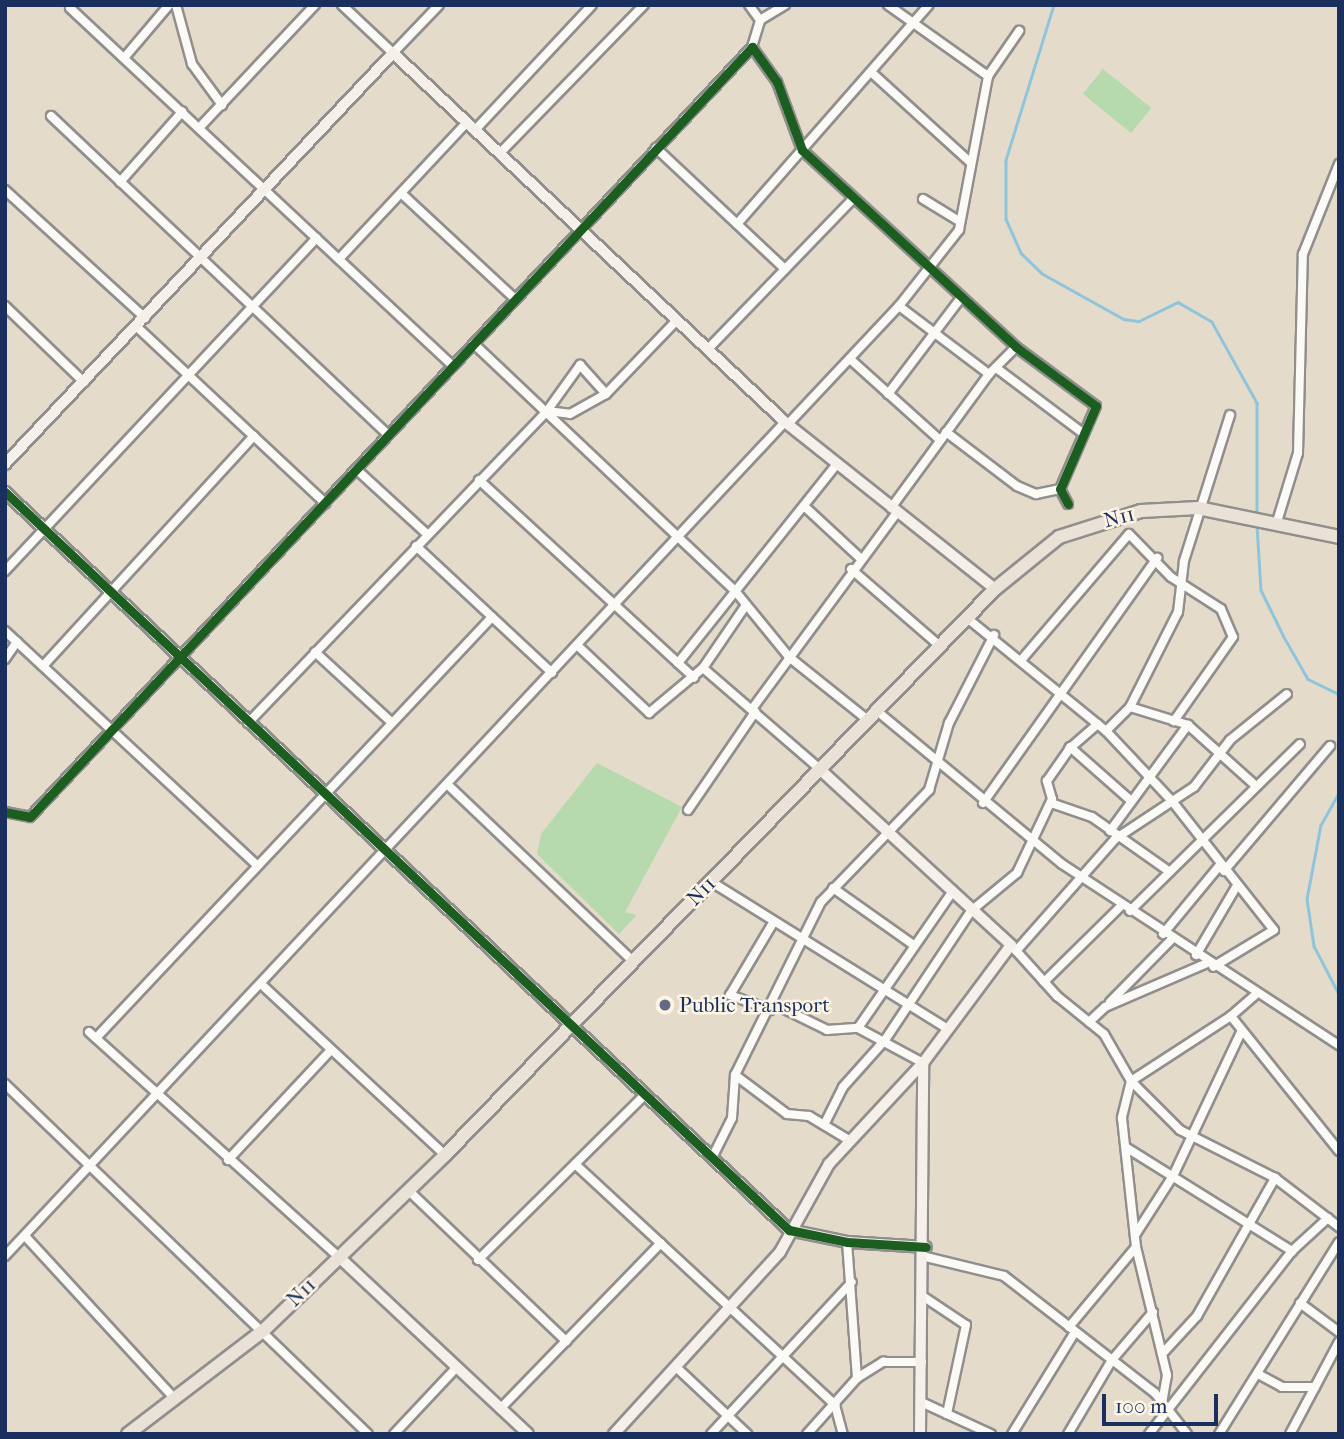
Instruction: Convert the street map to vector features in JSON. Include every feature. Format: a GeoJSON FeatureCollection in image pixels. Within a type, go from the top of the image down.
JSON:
{"type":"FeatureCollection","features":[{"type":"Feature","properties":{"kind":"main road","name":"N11"},"geometry":{"type":"LineString","coordinates":[[128,1434],[264,1330],[445,1154],[995,589],[1070,533],[1141,511],[1198,508],[1244,515],[1339,537]]}},
{"type":"Feature","properties":{"kind":"street"},"geometry":{"type":"LineString","coordinates":[[124,58],[169,5]]}},
{"type":"Feature","properties":{"kind":"street"},"geometry":{"type":"LineString","coordinates":[[176,5],[192,64],[222,105]]}},
{"type":"Feature","properties":{"kind":"street"},"geometry":{"type":"LineString","coordinates":[[199,128],[314,5]]}},
{"type":"Feature","properties":{"kind":"street"},"geometry":{"type":"LineString","coordinates":[[342,5],[787,423],[995,589]]}},
{"type":"Feature","properties":{"kind":"street"},"geometry":{"type":"LineString","coordinates":[[5,464],[267,192],[439,5]]}},
{"type":"Feature","properties":{"kind":"street"},"geometry":{"type":"LineString","coordinates":[[339,259],[401,193],[593,5]]}},
{"type":"Feature","properties":{"kind":"street"},"geometry":{"type":"LineString","coordinates":[[500,153],[644,5]]}},
{"type":"Feature","properties":{"kind":"street"},"geometry":{"type":"LineString","coordinates":[[748,5],[760,20]]}},
{"type":"Feature","properties":{"kind":"street"},"geometry":{"type":"LineString","coordinates":[[5,812],[30,817],[752,47],[760,20],[785,5]]}},
{"type":"Feature","properties":{"kind":"street"},"geometry":{"type":"LineString","coordinates":[[888,5],[911,26],[988,76]]}},
{"type":"Feature","properties":{"kind":"street"},"geometry":{"type":"LineString","coordinates":[[737,224],[929,5]]}},
{"type":"Feature","properties":{"kind":"street"},"geometry":{"type":"LineString","coordinates":[[70,8],[453,366]]}},
{"type":"Feature","properties":{"kind":"street"},"geometry":{"type":"LineString","coordinates":[[5,1256],[899,306],[928,269],[959,221],[988,76],[1019,32]]}},
{"type":"Feature","properties":{"kind":"street"},"geometry":{"type":"LineString","coordinates":[[752,47],[777,82],[802,150],[928,269],[1016,347],[1096,406],[1059,488]]}},
{"type":"Feature","properties":{"kind":"street"},"geometry":{"type":"LineString","coordinates":[[871,72],[971,163]]}},
{"type":"Feature","properties":{"kind":"street"},"geometry":{"type":"LineString","coordinates":[[120,182],[182,112]]}},
{"type":"Feature","properties":{"kind":"street"},"geometry":{"type":"LineString","coordinates":[[51,116],[388,435]]}},
{"type":"Feature","properties":{"kind":"street"},"geometry":{"type":"LineString","coordinates":[[656,148],[785,269]]}},
{"type":"Feature","properties":{"kind":"street"},"geometry":{"type":"LineString","coordinates":[[1270,523],[1298,453],[1303,254],[1339,164]]}},
{"type":"Feature","properties":{"kind":"street"},"geometry":{"type":"LineString","coordinates":[[5,190],[145,318]]}},
{"type":"Feature","properties":{"kind":"street"},"geometry":{"type":"LineString","coordinates":[[401,193],[515,299]]}},
{"type":"Feature","properties":{"kind":"street"},"geometry":{"type":"LineString","coordinates":[[708,349],[853,199]]}},
{"type":"Feature","properties":{"kind":"street"},"geometry":{"type":"LineString","coordinates":[[923,199],[959,221]]}},
{"type":"Feature","properties":{"kind":"street"},"geometry":{"type":"LineString","coordinates":[[5,571],[317,238]]}},
{"type":"Feature","properties":{"kind":"street"},"geometry":{"type":"LineString","coordinates":[[888,394],[961,298]]}},
{"type":"Feature","properties":{"kind":"street"},"geometry":{"type":"LineString","coordinates":[[5,306],[84,382]]}},
{"type":"Feature","properties":{"kind":"street"},"geometry":{"type":"LineString","coordinates":[[899,306],[989,374]]}},
{"type":"Feature","properties":{"kind":"street"},"geometry":{"type":"LineString","coordinates":[[547,411],[570,414],[606,394],[677,320]]}},
{"type":"Feature","properties":{"kind":"street"},"geometry":{"type":"LineString","coordinates":[[137,327],[325,503]]}},
{"type":"Feature","properties":{"kind":"street"},"geometry":{"type":"LineString","coordinates":[[474,344],[547,411],[678,540],[736,592],[789,657],[872,715],[1082,878],[1255,995],[1339,1045]]}},
{"type":"Feature","properties":{"kind":"street"},"geometry":{"type":"LineString","coordinates":[[688,810],[789,657],[894,510],[940,440],[989,374],[999,370],[1016,347]]}},
{"type":"Feature","properties":{"kind":"street"},"geometry":{"type":"LineString","coordinates":[[850,359],[940,440]]}},
{"type":"Feature","properties":{"kind":"street"},"geometry":{"type":"LineString","coordinates":[[248,723],[547,411],[580,365],[606,394]]}},
{"type":"Feature","properties":{"kind":"street"},"geometry":{"type":"LineString","coordinates":[[999,370],[1084,433]]}},
{"type":"Feature","properties":{"kind":"street"},"geometry":{"type":"LineString","coordinates":[[1106,731],[1130,707],[1178,612],[1198,508],[1230,415]]}},
{"type":"Feature","properties":{"kind":"street"},"geometry":{"type":"LineString","coordinates":[[946,432],[1017,486],[1036,494],[1059,488]]}},
{"type":"Feature","properties":{"kind":"street"},"geometry":{"type":"LineString","coordinates":[[43,666],[254,436]]}},
{"type":"Feature","properties":{"kind":"street"},"geometry":{"type":"LineString","coordinates":[[678,663],[837,464]]}},
{"type":"Feature","properties":{"kind":"street"},"geometry":{"type":"LineString","coordinates":[[356,469],[428,534]]}},
{"type":"Feature","properties":{"kind":"street"},"geometry":{"type":"LineString","coordinates":[[479,480],[694,678]]}},
{"type":"Feature","properties":{"kind":"street"},"geometry":{"type":"LineString","coordinates":[[1059,488],[1069,504]]}},
{"type":"Feature","properties":{"kind":"street"},"geometry":{"type":"LineString","coordinates":[[5,492],[385,853],[572,1024],[645,1095],[714,1154],[789,1230],[847,1242],[926,1252],[1004,1276],[1162,1402],[1187,1434]]}},
{"type":"Feature","properties":{"kind":"street"},"geometry":{"type":"LineString","coordinates":[[804,506],[859,558]]}},
{"type":"Feature","properties":{"kind":"street"},"geometry":{"type":"LineString","coordinates":[[1023,658],[1129,534],[1182,581],[1221,609],[1233,637],[1174,720]]}},
{"type":"Feature","properties":{"kind":"street"},"geometry":{"type":"LineString","coordinates":[[416,546],[552,673]]}},
{"type":"Feature","properties":{"kind":"street"},"geometry":{"type":"LineString","coordinates":[[983,803],[1065,693],[1088,648],[1157,558]]}},
{"type":"Feature","properties":{"kind":"street"},"geometry":{"type":"LineString","coordinates":[[851,569],[940,646]]}},
{"type":"Feature","properties":{"kind":"street"},"geometry":{"type":"LineString","coordinates":[[578,646],[649,713],[694,678],[746,606]]}},
{"type":"Feature","properties":{"kind":"street"},"geometry":{"type":"LineString","coordinates":[[96,1038],[322,792],[492,617]]}},
{"type":"Feature","properties":{"kind":"street"},"geometry":{"type":"LineString","coordinates":[[967,618],[1023,658],[1106,731],[1172,801],[1237,887],[1274,930],[1210,965],[1105,1007]]}},
{"type":"Feature","properties":{"kind":"street"},"geometry":{"type":"LineString","coordinates":[[5,631],[257,864]]}},
{"type":"Feature","properties":{"kind":"street"},"geometry":{"type":"LineString","coordinates":[[714,1154],[732,1118],[735,1075],[772,1007],[802,940],[833,888],[893,830],[929,790],[936,766],[994,635]]}},
{"type":"Feature","properties":{"kind":"street"},"geometry":{"type":"LineString","coordinates":[[5,659],[17,642]]}},
{"type":"Feature","properties":{"kind":"street"},"geometry":{"type":"LineString","coordinates":[[315,652],[390,721]]}},
{"type":"Feature","properties":{"kind":"street"},"geometry":{"type":"LineString","coordinates":[[703,668],[893,830],[971,911],[1014,948],[1044,982],[1104,1034],[1131,1081],[1162,1116],[1275,1178],[1339,1227]]}},
{"type":"Feature","properties":{"kind":"street"},"geometry":{"type":"LineString","coordinates":[[614,1434],[780,1252],[789,1230],[849,1140],[923,1063],[946,1028],[1014,948],[1119,837],[1194,787],[1220,753],[1287,694]]}},
{"type":"Feature","properties":{"kind":"street"},"geometry":{"type":"LineString","coordinates":[[1130,707],[1188,724],[1256,786]]}},
{"type":"Feature","properties":{"kind":"street"},"geometry":{"type":"LineString","coordinates":[[824,1125],[843,1087],[885,1040],[971,911],[1017,873],[1051,803],[1047,781],[1070,747],[1098,724]]}},
{"type":"Feature","properties":{"kind":"street"},"geometry":{"type":"LineString","coordinates":[[1110,831],[1129,799],[1188,724]]}},
{"type":"Feature","properties":{"kind":"street"},"geometry":{"type":"LineString","coordinates":[[1044,982],[1170,872],[1300,744]]}},
{"type":"Feature","properties":{"kind":"street"},"geometry":{"type":"LineString","coordinates":[[1163,934],[1330,746]]}},
{"type":"Feature","properties":{"kind":"street"},"geometry":{"type":"LineString","coordinates":[[1070,747],[1129,799]]}},
{"type":"Feature","properties":{"kind":"street"},"geometry":{"type":"LineString","coordinates":[[448,785],[633,961]]}},
{"type":"Feature","properties":{"kind":"street"},"geometry":{"type":"LineString","coordinates":[[1051,803],[1073,814],[1077,809],[1170,872]]}},
{"type":"Feature","properties":{"kind":"street"},"geometry":{"type":"LineString","coordinates":[[710,881],[773,923],[946,1028]]}},
{"type":"Feature","properties":{"kind":"street"},"geometry":{"type":"LineString","coordinates":[[1196,956],[1237,887]]}},
{"type":"Feature","properties":{"kind":"street"},"geometry":{"type":"LineString","coordinates":[[833,888],[912,944]]}},
{"type":"Feature","properties":{"kind":"street"},"geometry":{"type":"LineString","coordinates":[[858,1028],[912,944],[953,891]]}},
{"type":"Feature","properties":{"kind":"street"},"geometry":{"type":"LineString","coordinates":[[773,923],[730,995],[772,1007],[827,1030],[858,1028],[885,1040],[923,1063]]}},
{"type":"Feature","properties":{"kind":"street"},"geometry":{"type":"LineString","coordinates":[[1090,1022],[1171,939]]}},
{"type":"Feature","properties":{"kind":"street"},"geometry":{"type":"LineString","coordinates":[[261,984],[445,1154]]}},
{"type":"Feature","properties":{"kind":"street"},"geometry":{"type":"LineString","coordinates":[[1162,1402],[1167,1375],[1136,1247],[1128,1148],[1122,1118],[1131,1081],[1231,1016],[1255,995]]}},
{"type":"Feature","properties":{"kind":"street"},"geometry":{"type":"LineString","coordinates":[[1231,1016],[1339,1151]]}},
{"type":"Feature","properties":{"kind":"street"},"geometry":{"type":"LineString","coordinates":[[1135,1234],[1173,1176],[1242,1030]]}},
{"type":"Feature","properties":{"kind":"street"},"geometry":{"type":"LineString","coordinates":[[89,1032],[228,1160],[338,1256],[455,1369],[528,1434]]}},
{"type":"Feature","properties":{"kind":"street"},"geometry":{"type":"LineString","coordinates":[[228,1160],[331,1050]]}},
{"type":"Feature","properties":{"kind":"street"},"geometry":{"type":"LineString","coordinates":[[920,1434],[926,1252],[923,1063]]}},
{"type":"Feature","properties":{"kind":"street"},"geometry":{"type":"LineString","coordinates":[[735,1075],[787,1114],[824,1125],[849,1140]]}},
{"type":"Feature","properties":{"kind":"street"},"geometry":{"type":"LineString","coordinates":[[5,1084],[87,1169],[264,1330],[368,1434]]}},
{"type":"Feature","properties":{"kind":"street"},"geometry":{"type":"LineString","coordinates":[[478,1260],[645,1095]]}},
{"type":"Feature","properties":{"kind":"street"},"geometry":{"type":"LineString","coordinates":[[1128,1148],[1292,1251]]}},
{"type":"Feature","properties":{"kind":"street"},"geometry":{"type":"LineString","coordinates":[[575,1164],[835,1405],[843,1434]]}},
{"type":"Feature","properties":{"kind":"street"},"geometry":{"type":"LineString","coordinates":[[1162,1354],[1197,1316],[1247,1223],[1275,1178]]}},
{"type":"Feature","properties":{"kind":"street"},"geometry":{"type":"LineString","coordinates":[[408,1190],[478,1260],[566,1341]]}},
{"type":"Feature","properties":{"kind":"street"},"geometry":{"type":"LineString","coordinates":[[1149,1434],[1292,1251],[1328,1218]]}},
{"type":"Feature","properties":{"kind":"street"},"geometry":{"type":"LineString","coordinates":[[25,1236],[175,1399]]}},
{"type":"Feature","properties":{"kind":"street"},"geometry":{"type":"LineString","coordinates":[[847,1242],[857,1378]]}},
{"type":"Feature","properties":{"kind":"street"},"geometry":{"type":"LineString","coordinates":[[1219,1434],[1339,1242]]}},
{"type":"Feature","properties":{"kind":"street"},"geometry":{"type":"LineString","coordinates":[[500,1409],[661,1243]]}},
{"type":"Feature","properties":{"kind":"street"},"geometry":{"type":"LineString","coordinates":[[1012,1434],[1072,1329],[1136,1247]]}},
{"type":"Feature","properties":{"kind":"street"},"geometry":{"type":"LineString","coordinates":[[712,1434],[852,1282]]}},
{"type":"Feature","properties":{"kind":"street"},"geometry":{"type":"LineString","coordinates":[[924,1297],[966,1325],[947,1414]]}},
{"type":"Feature","properties":{"kind":"street"},"geometry":{"type":"LineString","coordinates":[[1300,1303],[1339,1332]]}},
{"type":"Feature","properties":{"kind":"street"},"geometry":{"type":"LineString","coordinates":[[1069,1434],[1112,1360],[1153,1312]]}},
{"type":"Feature","properties":{"kind":"street"},"geometry":{"type":"LineString","coordinates":[[1290,1434],[1339,1342]]}},
{"type":"Feature","properties":{"kind":"street"},"geometry":{"type":"LineString","coordinates":[[807,1434],[857,1378],[883,1362],[922,1362]]}},
{"type":"Feature","properties":{"kind":"street"},"geometry":{"type":"LineString","coordinates":[[676,1367],[747,1434]]}},
{"type":"Feature","properties":{"kind":"street"},"geometry":{"type":"LineString","coordinates":[[394,1434],[455,1369]]}},
{"type":"Feature","properties":{"kind":"street"},"geometry":{"type":"LineString","coordinates":[[1258,1374],[1282,1387],[1315,1387]]}},
{"type":"Feature","properties":{"kind":"street"},"geometry":{"type":"LineString","coordinates":[[921,1402],[991,1434]]}},
{"type":"Feature","properties":{"kind":"green space"},"geometry":{"type":"Polygon","coordinates":[[[1103,69],[1151,108],[1131,133],[1083,94],[1103,69]]]}},
{"type":"Feature","properties":{"kind":"green space"},"geometry":{"type":"Polygon","coordinates":[[[597,763],[682,807],[625,912],[637,915],[619,934],[537,854],[541,834],[597,763]]]}},
{"type":"Feature","properties":{"kind":"waterway"},"geometry":{"type":"LineString","coordinates":[[1054,5],[1006,160],[1006,219],[1021,253],[1043,274],[1124,319],[1139,321],[1178,302],[1212,322],[1257,403],[1257,515]]}},
{"type":"Feature","properties":{"kind":"waterway"},"geometry":{"type":"LineString","coordinates":[[1257,525],[1261,590],[1308,679],[1339,694]]}},
{"type":"Feature","properties":{"kind":"waterway"},"geometry":{"type":"LineString","coordinates":[[1339,793],[1321,825],[1307,899],[1314,946],[1339,994]]}},
{"type":"Feature","properties":{"kind":"cycle path"},"geometry":{"type":"LineString","coordinates":[[5,812],[30,817],[752,47],[777,82],[802,150],[1016,347],[1096,406],[1060,489],[1068,504]]}},
{"type":"Feature","properties":{"kind":"cycle path"},"geometry":{"type":"LineString","coordinates":[[5,492],[789,1230],[847,1242],[926,1247]]}},
{"type":"Feature","properties":{"kind":"place","name":"Public Transport"},"geometry":{"type":"Point","coordinates":[665,1005]}}]}
